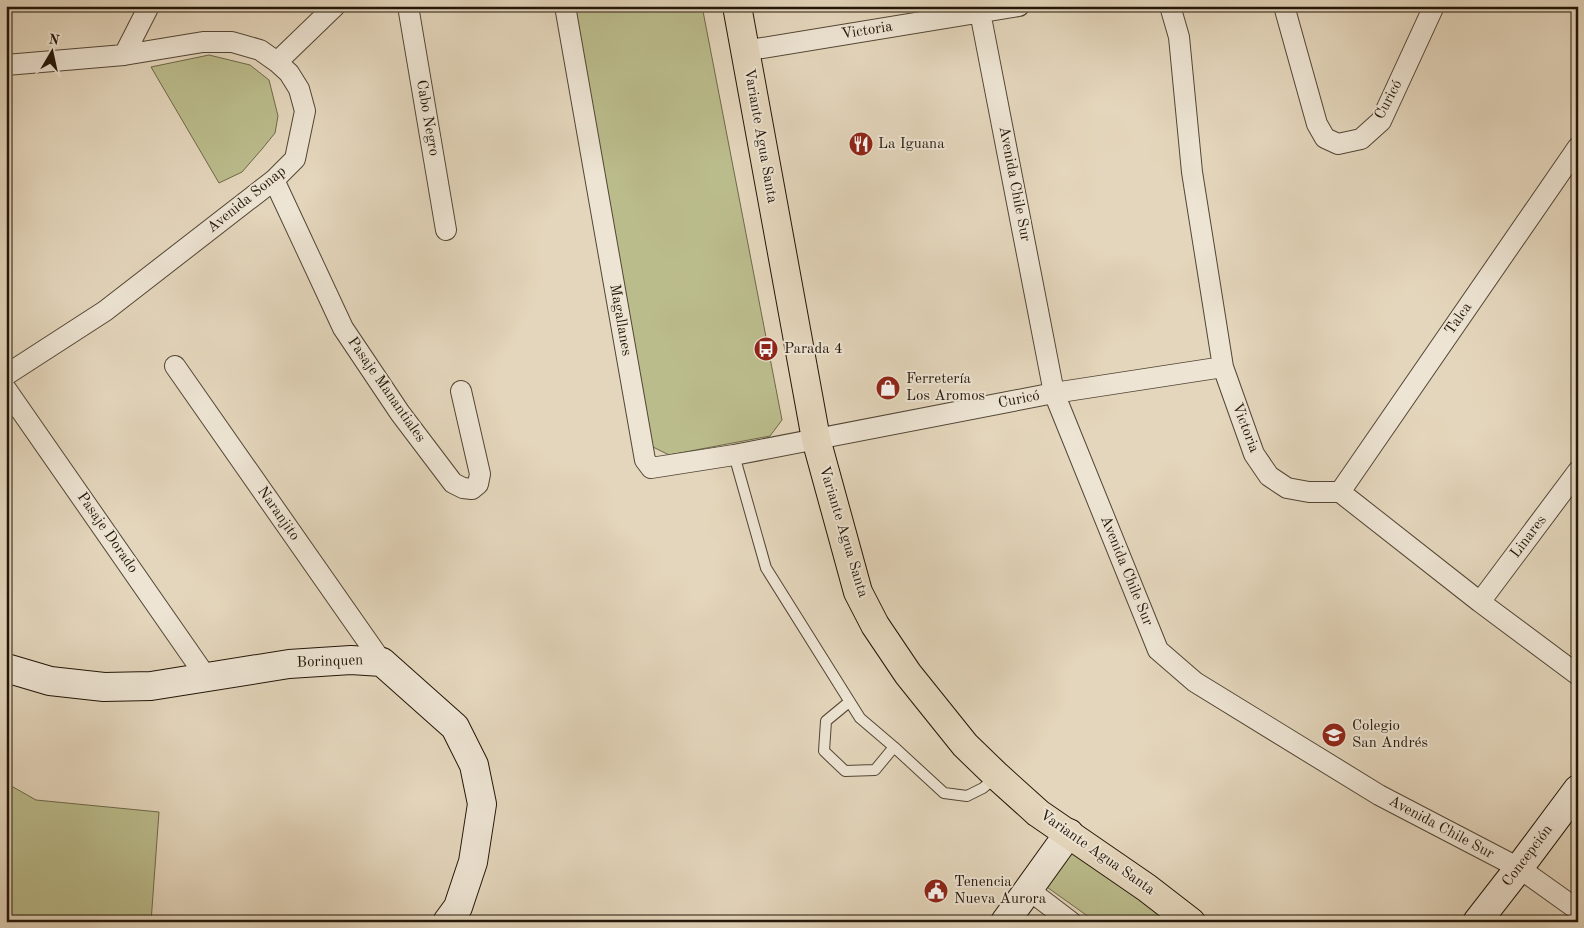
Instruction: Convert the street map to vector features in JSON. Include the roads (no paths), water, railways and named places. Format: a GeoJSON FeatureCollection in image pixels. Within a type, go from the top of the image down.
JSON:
{"type":"FeatureCollection","features":[{"type":"Feature","properties":{"kind":"main road","name":"Variante Agua Santa"},"geometry":{"type":"LineString","coordinates":[[737,6],[816,439],[858,592],[875,625],[908,674],[965,745],[1038,813],[1147,888],[1191,922]]}},
{"type":"Feature","properties":{"kind":"street"},"geometry":{"type":"LineString","coordinates":[[124,55],[149,6]]}},
{"type":"Feature","properties":{"kind":"street"},"geometry":{"type":"LineString","coordinates":[[277,62],[334,6]]}},
{"type":"Feature","properties":{"kind":"street","name":"Cabo Negro"},"geometry":{"type":"LineString","coordinates":[[408,6],[446,230]]}},
{"type":"Feature","properties":{"kind":"street","name":"Magallanes"},"geometry":{"type":"LineString","coordinates":[[565,6],[645,460],[651,468],[734,455],[816,439]]}},
{"type":"Feature","properties":{"kind":"street","name":"Victoria"},"geometry":{"type":"LineString","coordinates":[[744,51],[1019,6]]}},
{"type":"Feature","properties":{"kind":"street","name":"Victoria"},"geometry":{"type":"LineString","coordinates":[[1170,6],[1179,37],[1192,172],[1223,367],[1254,454],[1269,476],[1287,488],[1309,492],[1340,492]]}},
{"type":"Feature","properties":{"kind":"street","name":"Curicó"},"geometry":{"type":"LineString","coordinates":[[1284,6],[1317,124],[1325,138],[1338,144],[1361,139],[1381,121],[1434,6]]}},
{"type":"Feature","properties":{"kind":"street","name":"Avenida Chile Sur"},"geometry":{"type":"LineString","coordinates":[[980,12],[1054,393],[1158,650],[1195,682],[1379,795],[1519,868],[1578,910]]}},
{"type":"Feature","properties":{"kind":"street","name":"Avenida Sonap"},"geometry":{"type":"LineString","coordinates":[[6,65],[124,55],[203,42],[232,42],[260,50],[289,73],[299,89],[305,111],[295,159],[274,180],[105,311],[6,375]]}},
{"type":"Feature","properties":{"kind":"street","name":"Talca"},"geometry":{"type":"LineString","coordinates":[[1340,492],[1578,147]]}},
{"type":"Feature","properties":{"kind":"street","name":"Pasaje Manantiales"},"geometry":{"type":"LineString","coordinates":[[274,180],[342,328],[400,413],[453,482],[463,488],[472,489],[478,484],[480,474],[461,391]]}},
{"type":"Feature","properties":{"kind":"street","name":"Naranjito"},"geometry":{"type":"LineString","coordinates":[[175,366],[382,662]]}},
{"type":"Feature","properties":{"kind":"street","name":"Curicó"},"geometry":{"type":"LineString","coordinates":[[816,439],[1054,393],[1223,367]]}},
{"type":"Feature","properties":{"kind":"street","name":"Pasaje Dorado"},"geometry":{"type":"LineString","coordinates":[[6,389],[207,678]]}},
{"type":"Feature","properties":{"kind":"street","name":"Linares"},"geometry":{"type":"LineString","coordinates":[[1480,602],[1578,471]]}},
{"type":"Feature","properties":{"kind":"street"},"geometry":{"type":"LineString","coordinates":[[1340,492],[1480,602],[1578,675]]}},
{"type":"Feature","properties":{"kind":"street","name":"Borinquen"},"geometry":{"type":"LineString","coordinates":[[6,668],[50,681],[104,687],[151,686],[289,664],[351,660],[382,662],[455,727],[474,765],[482,804],[473,862],[458,907],[446,922]]}},
{"type":"Feature","properties":{"kind":"street","name":"Concepción"},"geometry":{"type":"LineString","coordinates":[[1477,922],[1578,789]]}},
{"type":"Feature","properties":{"kind":"street"},"geometry":{"type":"LineString","coordinates":[[1005,922],[1069,834]]}},
{"type":"Feature","properties":{"kind":"street"},"geometry":{"type":"LineString","coordinates":[[1028,890],[1071,922]]}},
{"type":"Feature","properties":{"kind":"lane"},"geometry":{"type":"LineString","coordinates":[[734,455],[766,568],[860,718],[894,746],[944,793],[967,796],[983,788],[997,776]]}},
{"type":"Feature","properties":{"kind":"lane"},"geometry":{"type":"LineString","coordinates":[[849,702],[826,721],[824,750],[845,772],[875,770],[894,746]]}},
{"type":"Feature","properties":{"kind":"place","name":"La Iguana"},"geometry":{"type":"Point","coordinates":[861,144]}},
{"type":"Feature","properties":{"kind":"place","name":"Parada 4"},"geometry":{"type":"Point","coordinates":[766,349]}},
{"type":"Feature","properties":{"kind":"place","name":"Ferretería Los Aromos"},"geometry":{"type":"Point","coordinates":[888,388]}},
{"type":"Feature","properties":{"kind":"place","name":"Colegio San Andrés"},"geometry":{"type":"Point","coordinates":[1334,735]}},
{"type":"Feature","properties":{"kind":"place","name":"Tenencia Nueva Aurora"},"geometry":{"type":"Point","coordinates":[936,891]}}]}
